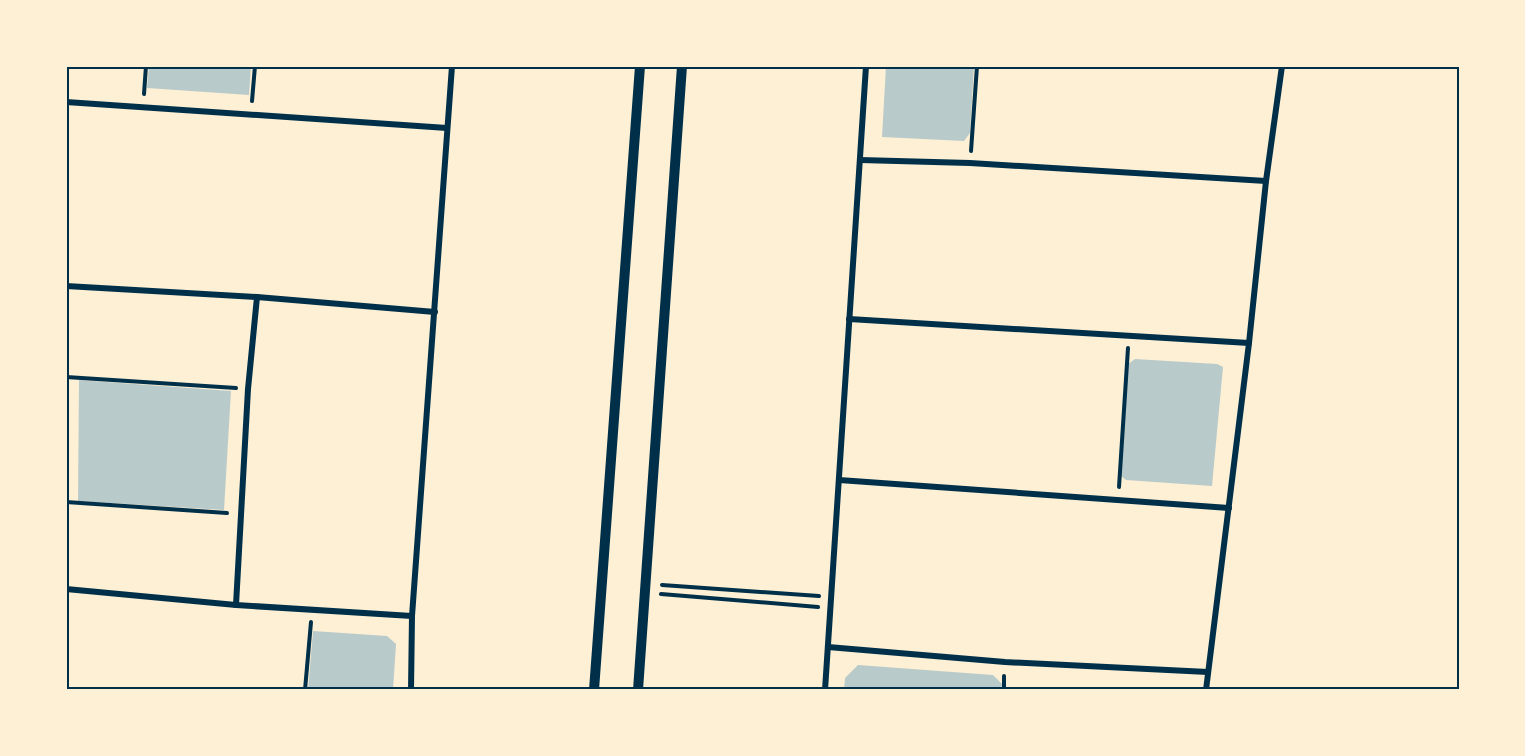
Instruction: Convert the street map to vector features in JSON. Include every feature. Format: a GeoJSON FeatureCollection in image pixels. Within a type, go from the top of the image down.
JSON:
{"type":"FeatureCollection","features":[{"type":"Feature","properties":{"kind":"street"},"geometry":{"type":"LineString","coordinates":[[411,690],[412,616],[452,66]]}},
{"type":"Feature","properties":{"kind":"street"},"geometry":{"type":"LineString","coordinates":[[594,690],[640,66]]}},
{"type":"Feature","properties":{"kind":"street"},"geometry":{"type":"LineString","coordinates":[[638,690],[682,66]]}},
{"type":"Feature","properties":{"kind":"street"},"geometry":{"type":"LineString","coordinates":[[825,690],[866,66]]}},
{"type":"Feature","properties":{"kind":"street"},"geometry":{"type":"LineString","coordinates":[[1206,690],[1249,343],[1266,181],[1282,66]]}},
{"type":"Feature","properties":{"kind":"street"},"geometry":{"type":"LineString","coordinates":[[66,102],[447,128]]}},
{"type":"Feature","properties":{"kind":"street"},"geometry":{"type":"LineString","coordinates":[[860,160],[970,163],[1266,181]]}},
{"type":"Feature","properties":{"kind":"street"},"geometry":{"type":"LineString","coordinates":[[66,286],[257,297],[435,312]]}},
{"type":"Feature","properties":{"kind":"street"},"geometry":{"type":"LineString","coordinates":[[236,605],[248,389],[257,297]]}},
{"type":"Feature","properties":{"kind":"street"},"geometry":{"type":"LineString","coordinates":[[849,319],[1249,343]]}},
{"type":"Feature","properties":{"kind":"street"},"geometry":{"type":"LineString","coordinates":[[839,480],[1228,507]]}},
{"type":"Feature","properties":{"kind":"street"},"geometry":{"type":"LineString","coordinates":[[66,589],[236,605],[412,616]]}},
{"type":"Feature","properties":{"kind":"street"},"geometry":{"type":"LineString","coordinates":[[828,647],[1005,662],[1208,672]]}},
{"type":"Feature","properties":{"kind":"path"},"geometry":{"type":"LineString","coordinates":[[143,106],[147,66]]}},
{"type":"Feature","properties":{"kind":"path"},"geometry":{"type":"LineString","coordinates":[[251,114],[255,66]]}},
{"type":"Feature","properties":{"kind":"path"},"geometry":{"type":"LineString","coordinates":[[970,163],[977,66]]}},
{"type":"Feature","properties":{"kind":"path"},"geometry":{"type":"LineString","coordinates":[[1118,500],[1129,336]]}},
{"type":"Feature","properties":{"kind":"path"},"geometry":{"type":"LineString","coordinates":[[66,377],[248,389]]}},
{"type":"Feature","properties":{"kind":"path"},"geometry":{"type":"LineString","coordinates":[[66,502],[242,514]]}},
{"type":"Feature","properties":{"kind":"path"},"geometry":{"type":"LineString","coordinates":[[646,588],[831,597]]}},
{"type":"Feature","properties":{"kind":"path"},"geometry":{"type":"LineString","coordinates":[[646,588],[830,608]]}},
{"type":"Feature","properties":{"kind":"path"},"geometry":{"type":"LineString","coordinates":[[305,690],[312,610]]}},
{"type":"Feature","properties":{"kind":"shaded area"},"geometry":{"type":"Polygon","coordinates":[[[149,66],[251,66],[249,95],[147,88],[149,66]]]}},
{"type":"Feature","properties":{"kind":"shaded area"},"geometry":{"type":"Polygon","coordinates":[[[886,66],[974,66],[970,133],[964,141],[882,137],[886,66]]]}},
{"type":"Feature","properties":{"kind":"shaded area"},"geometry":{"type":"Polygon","coordinates":[[[1135,359],[1217,364],[1223,367],[1212,486],[1126,480],[1121,476],[1128,364],[1135,359]]]}},
{"type":"Feature","properties":{"kind":"shaded area"},"geometry":{"type":"Polygon","coordinates":[[[79,380],[231,391],[224,510],[78,501],[79,380]]]}},
{"type":"Feature","properties":{"kind":"shaded area"},"geometry":{"type":"Polygon","coordinates":[[[313,631],[387,636],[396,644],[393,690],[308,690],[313,631]]]}},
{"type":"Feature","properties":{"kind":"shaded area"},"geometry":{"type":"Polygon","coordinates":[[[858,665],[993,675],[1002,684],[1001,690],[844,690],[845,678],[858,665]]]}}]}
